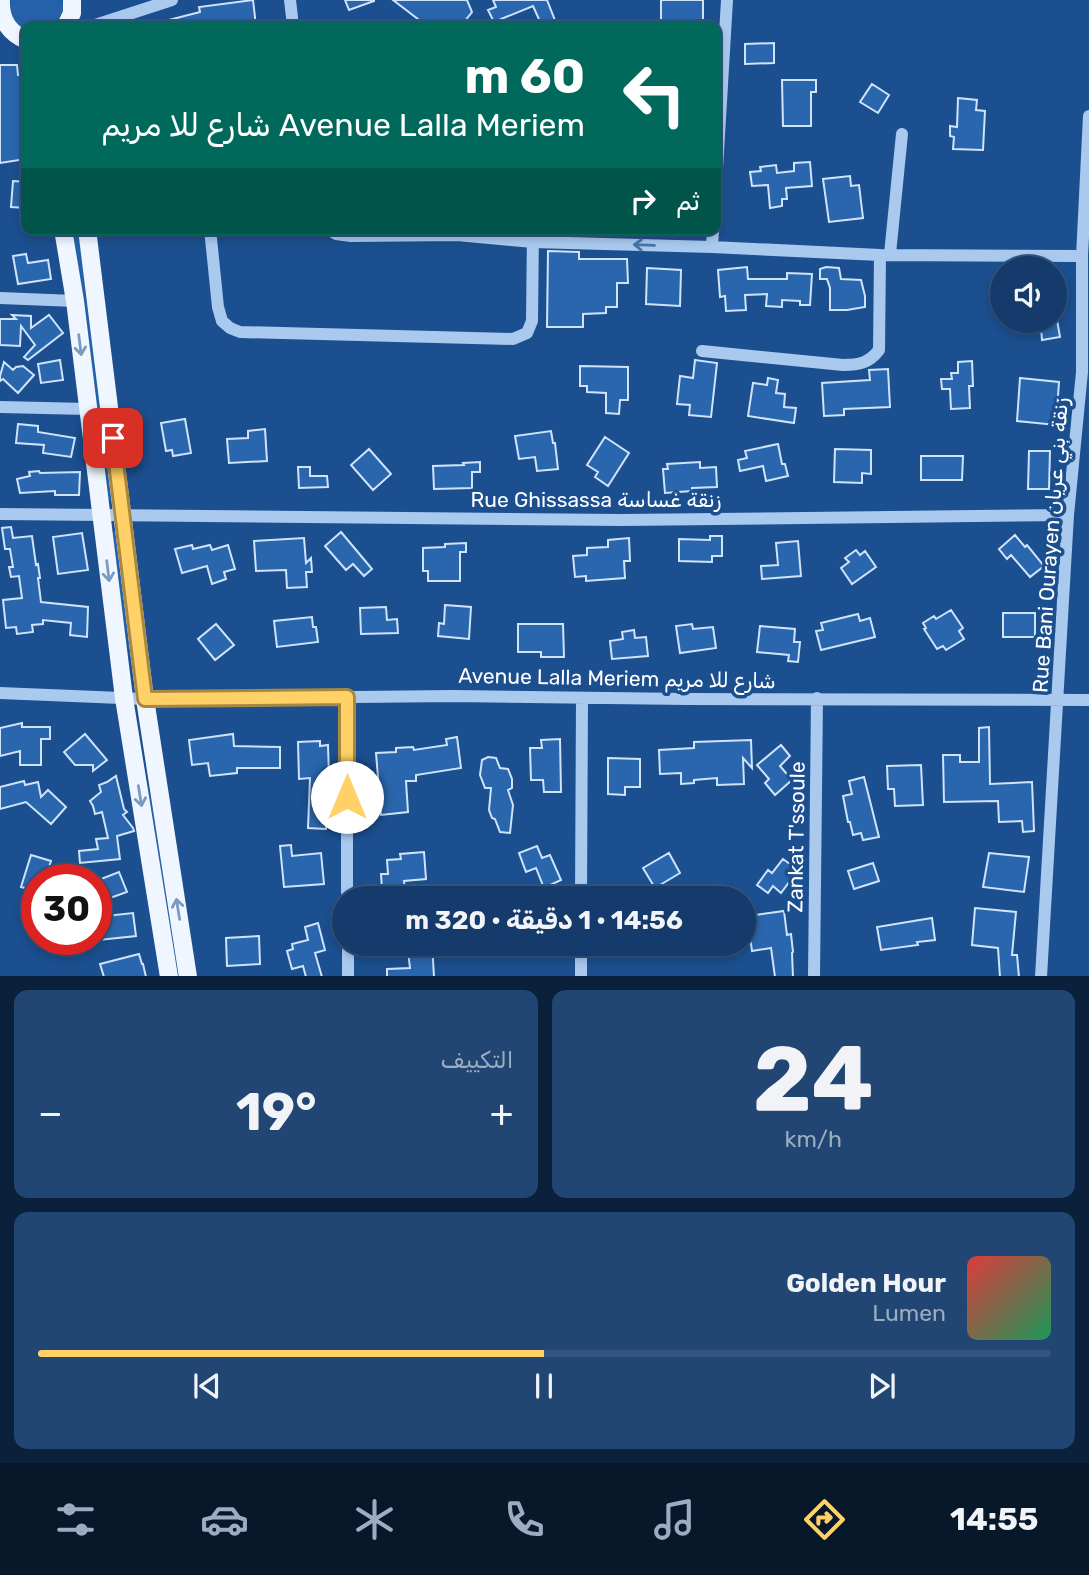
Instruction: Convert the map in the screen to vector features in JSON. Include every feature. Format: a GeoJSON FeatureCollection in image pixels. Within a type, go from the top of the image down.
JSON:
{"type":"FeatureCollection","features":[{"type":"Feature","properties":{"kind":"main road"},"geometry":{"type":"LineString","coordinates":[[1,0],[5,23],[14,38]]}},
{"type":"Feature","properties":{"kind":"main road"},"geometry":{"type":"LineString","coordinates":[[68,21],[72,13],[72,0]]}},
{"type":"Feature","properties":{"kind":"main road"},"geometry":{"type":"LineString","coordinates":[[64,235],[75,301],[124,698],[169,976]]}},
{"type":"Feature","properties":{"kind":"main road"},"geometry":{"type":"LineString","coordinates":[[88,235],[145,699],[188,976]]}},
{"type":"Feature","properties":{"kind":"street"},"geometry":{"type":"LineString","coordinates":[[107,21],[172,0]]}},
{"type":"Feature","properties":{"kind":"street"},"geometry":{"type":"LineString","coordinates":[[290,0],[292,21]]}},
{"type":"Feature","properties":{"kind":"street"},"geometry":{"type":"LineString","coordinates":[[721,101],[727,0]]}},
{"type":"Feature","properties":{"kind":"street","name":"Rue Bani Ourayen زنقة بني عريان"},"geometry":{"type":"LineString","coordinates":[[1041,976],[1068,515],[1082,372],[1082,256],[1086,242],[1089,116]]}},
{"type":"Feature","properties":{"kind":"street"},"geometry":{"type":"LineString","coordinates":[[702,351],[844,365],[868,362],[879,350],[885,255],[902,134]]}},
{"type":"Feature","properties":{"kind":"street"},"geometry":{"type":"LineString","coordinates":[[211,235],[218,307],[222,321],[240,332],[513,339],[527,334],[532,321],[533,236]]}},
{"type":"Feature","properties":{"kind":"street"},"geometry":{"type":"LineString","coordinates":[[344,235],[533,236],[885,255],[1082,256]]}},
{"type":"Feature","properties":{"kind":"street"},"geometry":{"type":"LineString","coordinates":[[712,247],[713,235]]}},
{"type":"Feature","properties":{"kind":"street"},"geometry":{"type":"LineString","coordinates":[[0,298],[75,301]]}},
{"type":"Feature","properties":{"kind":"street"},"geometry":{"type":"LineString","coordinates":[[0,407],[88,409]]}},
{"type":"Feature","properties":{"kind":"street"},"geometry":{"type":"LineString","coordinates":[[1075,451],[1089,452]]}},
{"type":"Feature","properties":{"kind":"street","name":"Rue Ghissassa زنقة غساسة"},"geometry":{"type":"LineString","coordinates":[[0,514],[622,520],[1068,515]]}},
{"type":"Feature","properties":{"kind":"street","name":"Avenue Lalla Meriem شارع للا مريم"},"geometry":{"type":"LineString","coordinates":[[0,693],[145,699],[454,696],[1089,700]]}},
{"type":"Feature","properties":{"kind":"street"},"geometry":{"type":"LineString","coordinates":[[347,697],[347,886]]}},
{"type":"Feature","properties":{"kind":"street"},"geometry":{"type":"LineString","coordinates":[[581,886],[582,698]]}},
{"type":"Feature","properties":{"kind":"street","name":"Zankat T'ssoule"},"geometry":{"type":"LineString","coordinates":[[814,976],[817,698]]}},
{"type":"Feature","properties":{"kind":"street"},"geometry":{"type":"LineString","coordinates":[[348,956],[348,976]]}},
{"type":"Feature","properties":{"kind":"street"},"geometry":{"type":"LineString","coordinates":[[581,956],[581,976]]}},
{"type":"Feature","properties":{"kind":"shaded area"},"geometry":{"type":"Polygon","coordinates":[[[11,0],[62,0],[63,7],[58,21],[21,21],[21,28],[10,10],[11,0]]]}},
{"type":"Feature","properties":{"kind":"shaded area"},"geometry":{"type":"Polygon","coordinates":[[[74,235],[82,235],[112,499],[105,498],[74,235]]]}},
{"type":"Feature","properties":{"kind":"shaded area"},"geometry":{"type":"Polygon","coordinates":[[[116,532],[135,688],[110,535],[116,532]]]}},
{"type":"Feature","properties":{"kind":"shaded area"},"geometry":{"type":"Polygon","coordinates":[[[142,759],[155,816],[181,976],[175,976],[142,759]]]}},
{"type":"Feature","properties":{"kind":"building"},"geometry":{"type":"Polygon","coordinates":[[[253,0],[255,21],[165,21],[200,12],[199,7],[253,0]]]}},
{"type":"Feature","properties":{"kind":"building"},"geometry":{"type":"Polygon","coordinates":[[[345,0],[374,0],[374,1],[349,10],[345,0]]]}},
{"type":"Feature","properties":{"kind":"building"},"geometry":{"type":"Polygon","coordinates":[[[393,0],[467,0],[472,12],[465,21],[420,21],[393,0]]]}},
{"type":"Feature","properties":{"kind":"building"},"geometry":{"type":"Polygon","coordinates":[[[493,0],[547,0],[555,21],[540,21],[533,6],[494,21],[488,10],[496,7],[493,0]]]}},
{"type":"Feature","properties":{"kind":"building"},"geometry":{"type":"Polygon","coordinates":[[[661,0],[703,0],[703,21],[661,21],[661,0]]]}},
{"type":"Feature","properties":{"kind":"building"},"geometry":{"type":"Polygon","coordinates":[[[774,43],[774,63],[745,64],[745,44],[774,43]]]}},
{"type":"Feature","properties":{"kind":"building"},"geometry":{"type":"Polygon","coordinates":[[[0,65],[17,65],[18,75],[21,75],[21,160],[0,163],[0,65]]]}},
{"type":"Feature","properties":{"kind":"building"},"geometry":{"type":"Polygon","coordinates":[[[782,80],[816,80],[816,92],[811,92],[811,126],[783,126],[782,80]]]}},
{"type":"Feature","properties":{"kind":"building"},"geometry":{"type":"Polygon","coordinates":[[[872,84],[889,95],[878,113],[860,102],[872,84]]]}},
{"type":"Feature","properties":{"kind":"building"},"geometry":{"type":"Polygon","coordinates":[[[958,98],[977,100],[976,110],[985,111],[983,150],[953,149],[954,137],[950,136],[950,126],[957,127],[958,98]]]}},
{"type":"Feature","properties":{"kind":"building"},"geometry":{"type":"Polygon","coordinates":[[[810,162],[812,186],[786,188],[787,199],[782,199],[782,206],[770,208],[768,185],[752,186],[750,172],[761,171],[760,167],[776,165],[777,173],[794,171],[794,163],[810,162]]]}},
{"type":"Feature","properties":{"kind":"building"},"geometry":{"type":"Polygon","coordinates":[[[850,176],[851,186],[859,185],[863,218],[829,222],[823,179],[850,176]]]}},
{"type":"Feature","properties":{"kind":"building"},"geometry":{"type":"Polygon","coordinates":[[[13,181],[21,182],[21,208],[11,207],[13,181]]]}},
{"type":"Feature","properties":{"kind":"building"},"geometry":{"type":"Polygon","coordinates":[[[548,251],[579,252],[579,259],[627,259],[628,283],[617,283],[617,307],[606,307],[606,313],[583,314],[583,327],[547,327],[548,251]]]}},
{"type":"Feature","properties":{"kind":"building"},"geometry":{"type":"Polygon","coordinates":[[[26,254],[28,263],[48,260],[51,279],[18,284],[13,256],[26,254]]]}},
{"type":"Feature","properties":{"kind":"building"},"geometry":{"type":"Polygon","coordinates":[[[747,267],[748,279],[787,279],[787,273],[812,274],[810,305],[800,305],[800,301],[782,300],[782,307],[766,306],[767,294],[745,295],[746,310],[726,311],[725,296],[720,297],[718,270],[747,267]]]}},
{"type":"Feature","properties":{"kind":"building"},"geometry":{"type":"Polygon","coordinates":[[[647,268],[681,270],[680,306],[646,304],[647,268]]]}},
{"type":"Feature","properties":{"kind":"building"},"geometry":{"type":"Polygon","coordinates":[[[839,268],[841,279],[861,280],[865,307],[830,310],[830,288],[827,279],[820,279],[820,269],[839,268]]]}},
{"type":"Feature","properties":{"kind":"building"},"geometry":{"type":"Polygon","coordinates":[[[12,315],[31,316],[31,328],[49,315],[63,333],[28,360],[24,357],[35,345],[21,326],[20,346],[0,345],[0,319],[16,319],[12,315]]]}},
{"type":"Feature","properties":{"kind":"building"},"geometry":{"type":"Polygon","coordinates":[[[1041,333],[1059,333],[1060,337],[1042,340],[1041,333]]]}},
{"type":"Feature","properties":{"kind":"building"},"geometry":{"type":"Polygon","coordinates":[[[60,360],[63,380],[41,383],[38,364],[60,360]]]}},
{"type":"Feature","properties":{"kind":"building"},"geometry":{"type":"Polygon","coordinates":[[[695,360],[717,363],[711,417],[689,415],[690,405],[677,404],[680,376],[693,378],[695,360]]]}},
{"type":"Feature","properties":{"kind":"building"},"geometry":{"type":"Polygon","coordinates":[[[972,361],[970,408],[951,409],[950,389],[942,389],[941,379],[952,379],[951,373],[958,373],[958,362],[972,361]]]}},
{"type":"Feature","properties":{"kind":"building"},"geometry":{"type":"Polygon","coordinates":[[[4,362],[13,370],[23,366],[34,375],[18,393],[3,379],[0,381],[4,362]]]}},
{"type":"Feature","properties":{"kind":"building"},"geometry":{"type":"Polygon","coordinates":[[[580,366],[628,367],[628,400],[620,400],[619,414],[606,413],[606,393],[587,392],[587,386],[580,386],[580,366]]]}},
{"type":"Feature","properties":{"kind":"building"},"geometry":{"type":"Polygon","coordinates":[[[888,369],[890,407],[844,409],[844,415],[824,416],[822,383],[870,380],[869,370],[888,369]]]}},
{"type":"Feature","properties":{"kind":"building"},"geometry":{"type":"Polygon","coordinates":[[[768,378],[778,380],[776,393],[785,394],[784,407],[796,408],[794,423],[748,416],[753,383],[767,385],[768,378]]]}},
{"type":"Feature","properties":{"kind":"building"},"geometry":{"type":"Polygon","coordinates":[[[1020,378],[1059,382],[1056,425],[1017,421],[1020,378]]]}},
{"type":"Feature","properties":{"kind":"building"},"geometry":{"type":"Polygon","coordinates":[[[185,419],[191,453],[173,456],[172,450],[166,451],[161,423],[185,419]]]}},
{"type":"Feature","properties":{"kind":"building"},"geometry":{"type":"Polygon","coordinates":[[[18,424],[38,426],[38,432],[75,438],[71,457],[43,453],[44,445],[16,443],[18,424]]]}},
{"type":"Feature","properties":{"kind":"building"},"geometry":{"type":"Polygon","coordinates":[[[265,429],[267,461],[229,463],[227,439],[248,438],[248,431],[265,429]]]}},
{"type":"Feature","properties":{"kind":"building"},"geometry":{"type":"Polygon","coordinates":[[[551,431],[558,469],[537,471],[535,457],[519,459],[515,436],[551,431]]]}},
{"type":"Feature","properties":{"kind":"building"},"geometry":{"type":"Polygon","coordinates":[[[605,437],[629,453],[608,486],[595,477],[598,472],[587,465],[605,437]]]}},
{"type":"Feature","properties":{"kind":"building"},"geometry":{"type":"Polygon","coordinates":[[[778,444],[782,464],[785,464],[788,476],[766,481],[763,466],[740,471],[738,460],[747,458],[745,451],[778,444]]]}},
{"type":"Feature","properties":{"kind":"building"},"geometry":{"type":"Polygon","coordinates":[[[369,449],[391,474],[373,490],[351,465],[369,449]]]}},
{"type":"Feature","properties":{"kind":"building"},"geometry":{"type":"Polygon","coordinates":[[[835,449],[871,450],[871,474],[862,473],[862,483],[834,482],[835,449]]]}},
{"type":"Feature","properties":{"kind":"building"},"geometry":{"type":"Polygon","coordinates":[[[1029,451],[1050,451],[1049,489],[1028,489],[1029,451]]]}},
{"type":"Feature","properties":{"kind":"building"},"geometry":{"type":"Polygon","coordinates":[[[921,456],[963,456],[962,480],[921,480],[921,456]]]}},
{"type":"Feature","properties":{"kind":"building"},"geometry":{"type":"Polygon","coordinates":[[[480,462],[480,472],[472,472],[472,488],[434,489],[433,466],[480,462]]]}},
{"type":"Feature","properties":{"kind":"building"},"geometry":{"type":"Polygon","coordinates":[[[700,462],[700,468],[716,467],[717,487],[665,493],[663,469],[668,469],[667,464],[700,462]]]}},
{"type":"Feature","properties":{"kind":"building"},"geometry":{"type":"Polygon","coordinates":[[[298,467],[310,467],[310,476],[327,476],[328,487],[299,488],[298,467]]]}},
{"type":"Feature","properties":{"kind":"building"},"geometry":{"type":"Polygon","coordinates":[[[29,472],[80,472],[79,495],[55,495],[55,491],[20,493],[17,479],[30,476],[29,472]]]}},
{"type":"Feature","properties":{"kind":"building"},"geometry":{"type":"Polygon","coordinates":[[[11,527],[13,538],[32,536],[40,578],[41,602],[88,607],[87,637],[70,635],[71,623],[43,620],[43,624],[32,625],[33,632],[17,634],[16,627],[6,628],[3,600],[22,598],[19,576],[11,577],[9,567],[13,567],[10,549],[5,549],[2,528],[11,527]]]}},
{"type":"Feature","properties":{"kind":"building"},"geometry":{"type":"Polygon","coordinates":[[[341,532],[372,569],[364,576],[353,564],[346,570],[325,546],[341,532]]]}},
{"type":"Feature","properties":{"kind":"building"},"geometry":{"type":"Polygon","coordinates":[[[82,533],[88,570],[58,574],[53,537],[82,533]]]}},
{"type":"Feature","properties":{"kind":"building"},"geometry":{"type":"Polygon","coordinates":[[[1015,535],[1044,566],[1030,577],[1011,555],[1007,559],[999,549],[1015,535]]]}},
{"type":"Feature","properties":{"kind":"building"},"geometry":{"type":"Polygon","coordinates":[[[710,536],[722,536],[722,556],[712,556],[712,562],[679,561],[679,539],[710,540],[710,536]]]}},
{"type":"Feature","properties":{"kind":"building"},"geometry":{"type":"Polygon","coordinates":[[[304,538],[306,563],[311,558],[312,572],[306,572],[307,587],[287,588],[286,570],[256,571],[254,541],[304,538]]]}},
{"type":"Feature","properties":{"kind":"building"},"geometry":{"type":"Polygon","coordinates":[[[629,538],[630,561],[624,561],[625,578],[586,581],[586,576],[575,577],[573,556],[587,555],[587,548],[608,547],[608,540],[629,538]]]}},
{"type":"Feature","properties":{"kind":"building"},"geometry":{"type":"Polygon","coordinates":[[[798,541],[801,576],[762,579],[761,566],[778,565],[776,543],[798,541]]]}},
{"type":"Feature","properties":{"kind":"building"},"geometry":{"type":"Polygon","coordinates":[[[466,543],[466,552],[460,552],[460,581],[428,581],[428,571],[423,571],[423,548],[466,543]]]}},
{"type":"Feature","properties":{"kind":"building"},"geometry":{"type":"Polygon","coordinates":[[[192,545],[193,549],[210,545],[212,550],[228,545],[235,569],[224,572],[226,579],[212,584],[207,566],[182,573],[175,549],[192,545]]]}},
{"type":"Feature","properties":{"kind":"building"},"geometry":{"type":"Polygon","coordinates":[[[856,550],[860,555],[865,551],[876,567],[852,584],[841,568],[849,562],[845,558],[856,550]]]}},
{"type":"Feature","properties":{"kind":"building"},"geometry":{"type":"Polygon","coordinates":[[[445,605],[471,607],[469,639],[438,636],[439,623],[444,624],[445,605]]]}},
{"type":"Feature","properties":{"kind":"building"},"geometry":{"type":"Polygon","coordinates":[[[386,607],[387,620],[397,619],[398,633],[361,634],[360,608],[386,607]]]}},
{"type":"Feature","properties":{"kind":"building"},"geometry":{"type":"Polygon","coordinates":[[[951,610],[963,628],[959,631],[964,639],[946,650],[943,646],[937,649],[923,623],[951,610]]]}},
{"type":"Feature","properties":{"kind":"building"},"geometry":{"type":"Polygon","coordinates":[[[1003,613],[1035,613],[1035,637],[1003,637],[1003,613]]]}},
{"type":"Feature","properties":{"kind":"building"},"geometry":{"type":"Polygon","coordinates":[[[858,614],[860,621],[870,618],[875,637],[821,650],[816,631],[823,630],[821,623],[858,614]]]}},
{"type":"Feature","properties":{"kind":"building"},"geometry":{"type":"Polygon","coordinates":[[[312,617],[318,642],[277,647],[274,621],[312,617]]]}},
{"type":"Feature","properties":{"kind":"building"},"geometry":{"type":"Polygon","coordinates":[[[216,624],[234,645],[215,660],[198,639],[216,624]]]}},
{"type":"Feature","properties":{"kind":"building"},"geometry":{"type":"Polygon","coordinates":[[[518,624],[563,624],[564,657],[541,657],[541,652],[518,652],[518,624]]]}},
{"type":"Feature","properties":{"kind":"building"},"geometry":{"type":"Polygon","coordinates":[[[692,624],[693,629],[713,627],[716,648],[680,653],[676,626],[692,624]]]}},
{"type":"Feature","properties":{"kind":"building"},"geometry":{"type":"Polygon","coordinates":[[[760,626],[795,629],[794,642],[800,642],[798,662],[788,661],[789,655],[757,652],[760,626]]]}},
{"type":"Feature","properties":{"kind":"building"},"geometry":{"type":"Polygon","coordinates":[[[634,630],[635,638],[646,637],[648,656],[612,659],[610,641],[623,639],[622,632],[634,630]]]}},
{"type":"Feature","properties":{"kind":"building"},"geometry":{"type":"Polygon","coordinates":[[[22,723],[22,727],[50,727],[50,739],[41,739],[41,765],[20,765],[20,751],[0,756],[0,728],[22,723]]]}},
{"type":"Feature","properties":{"kind":"building"},"geometry":{"type":"Polygon","coordinates":[[[989,727],[990,784],[1032,782],[1034,831],[1023,832],[1022,821],[999,822],[998,801],[944,802],[943,755],[960,755],[960,762],[979,762],[979,728],[989,727]]]}},
{"type":"Feature","properties":{"kind":"building"},"geometry":{"type":"Polygon","coordinates":[[[85,734],[107,760],[93,771],[93,765],[75,765],[64,752],[85,734]]]}},
{"type":"Feature","properties":{"kind":"building"},"geometry":{"type":"Polygon","coordinates":[[[233,734],[234,746],[280,747],[280,768],[237,768],[237,773],[210,776],[208,763],[192,765],[189,740],[233,734]]]}},
{"type":"Feature","properties":{"kind":"building"},"geometry":{"type":"Polygon","coordinates":[[[457,737],[461,768],[416,775],[416,781],[406,781],[408,812],[381,815],[376,753],[396,752],[396,748],[413,747],[414,750],[447,745],[446,739],[457,737]]]}},
{"type":"Feature","properties":{"kind":"building"},"geometry":{"type":"Polygon","coordinates":[[[560,739],[561,792],[544,792],[543,780],[531,780],[530,748],[542,748],[541,740],[560,739]]]}},
{"type":"Feature","properties":{"kind":"building"},"geometry":{"type":"Polygon","coordinates":[[[751,740],[752,768],[743,758],[744,784],[717,785],[717,778],[681,784],[681,773],[660,774],[659,750],[694,748],[694,742],[751,740]]]}},
{"type":"Feature","properties":{"kind":"building"},"geometry":{"type":"Polygon","coordinates":[[[320,741],[320,746],[328,745],[326,829],[308,828],[310,778],[299,779],[298,742],[320,741]]]}},
{"type":"Feature","properties":{"kind":"building"},"geometry":{"type":"Polygon","coordinates":[[[781,745],[790,756],[780,766],[792,780],[775,795],[765,783],[769,779],[757,765],[781,745]]]}},
{"type":"Feature","properties":{"kind":"building"},"geometry":{"type":"Polygon","coordinates":[[[488,757],[496,758],[500,768],[508,769],[512,779],[512,788],[508,790],[513,805],[510,833],[500,832],[489,810],[491,788],[485,788],[480,775],[482,760],[488,757]]]}},
{"type":"Feature","properties":{"kind":"building"},"geometry":{"type":"Polygon","coordinates":[[[608,758],[640,759],[640,787],[625,787],[625,795],[608,794],[608,758]]]}},
{"type":"Feature","properties":{"kind":"building"},"geometry":{"type":"Polygon","coordinates":[[[921,765],[923,805],[895,806],[894,789],[888,789],[887,766],[921,765]]]}},
{"type":"Feature","properties":{"kind":"building"},"geometry":{"type":"Polygon","coordinates":[[[116,776],[127,812],[123,815],[134,831],[117,836],[120,859],[80,863],[79,851],[98,849],[96,839],[108,838],[102,812],[95,814],[90,801],[101,792],[99,785],[116,776]]]}},
{"type":"Feature","properties":{"kind":"building"},"geometry":{"type":"Polygon","coordinates":[[[864,777],[879,837],[863,840],[861,833],[853,835],[843,796],[852,794],[849,781],[864,777]]]}},
{"type":"Feature","properties":{"kind":"building"},"geometry":{"type":"Polygon","coordinates":[[[24,781],[25,785],[38,782],[41,797],[48,790],[66,807],[51,824],[26,802],[0,809],[0,787],[24,781]]]}},
{"type":"Feature","properties":{"kind":"building"},"geometry":{"type":"Polygon","coordinates":[[[291,845],[292,856],[321,853],[324,884],[284,887],[280,846],[291,845]]]}},
{"type":"Feature","properties":{"kind":"building"},"geometry":{"type":"Polygon","coordinates":[[[537,846],[542,858],[550,855],[561,880],[543,886],[536,868],[526,872],[519,853],[537,846]]]}},
{"type":"Feature","properties":{"kind":"building"},"geometry":{"type":"Polygon","coordinates":[[[424,852],[426,879],[404,881],[405,886],[382,886],[381,874],[388,874],[387,860],[401,859],[400,854],[424,852]]]}},
{"type":"Feature","properties":{"kind":"building"},"geometry":{"type":"Polygon","coordinates":[[[669,853],[680,873],[654,886],[643,868],[669,853]]]}},
{"type":"Feature","properties":{"kind":"building"},"geometry":{"type":"Polygon","coordinates":[[[989,853],[1029,857],[1024,892],[983,887],[989,853]]]}},
{"type":"Feature","properties":{"kind":"building"},"geometry":{"type":"Polygon","coordinates":[[[31,855],[51,861],[50,864],[28,864],[31,855]]]}},
{"type":"Feature","properties":{"kind":"building"},"geometry":{"type":"Polygon","coordinates":[[[783,859],[798,870],[781,893],[773,886],[768,893],[757,885],[768,870],[772,873],[783,859]]]}},
{"type":"Feature","properties":{"kind":"building"},"geometry":{"type":"Polygon","coordinates":[[[873,863],[879,881],[854,889],[848,871],[873,863]]]}},
{"type":"Feature","properties":{"kind":"building"},"geometry":{"type":"Polygon","coordinates":[[[119,872],[127,892],[112,897],[112,875],[119,872]]]}},
{"type":"Feature","properties":{"kind":"building"},"geometry":{"type":"Polygon","coordinates":[[[975,908],[1016,912],[1012,955],[1017,955],[1019,976],[1000,976],[998,948],[972,945],[975,908]]]}},
{"type":"Feature","properties":{"kind":"building"},"geometry":{"type":"Polygon","coordinates":[[[784,911],[787,935],[791,934],[793,976],[775,976],[771,948],[756,950],[756,915],[784,911]]]}},
{"type":"Feature","properties":{"kind":"building"},"geometry":{"type":"Polygon","coordinates":[[[133,913],[136,936],[112,939],[112,915],[133,913]]]}},
{"type":"Feature","properties":{"kind":"building"},"geometry":{"type":"Polygon","coordinates":[[[932,918],[935,940],[881,950],[877,927],[932,918]]]}},
{"type":"Feature","properties":{"kind":"building"},"geometry":{"type":"Polygon","coordinates":[[[318,923],[325,950],[315,953],[322,976],[306,976],[303,966],[292,969],[287,951],[293,949],[292,944],[308,940],[305,927],[318,923]]]}},
{"type":"Feature","properties":{"kind":"building"},"geometry":{"type":"Polygon","coordinates":[[[259,936],[260,964],[227,966],[226,938],[259,936]]]}},
{"type":"Feature","properties":{"kind":"building"},"geometry":{"type":"Polygon","coordinates":[[[139,954],[146,976],[104,976],[100,964],[139,954]]]}},
{"type":"Feature","properties":{"kind":"building"},"geometry":{"type":"Polygon","coordinates":[[[409,956],[433,956],[434,976],[387,976],[387,969],[410,968],[409,956]]]}},
{"type":"Feature","properties":{"kind":"route"},"geometry":{"type":"LineString","coordinates":[[113,438],[145,699],[347,697],[347,797]]}}]}
